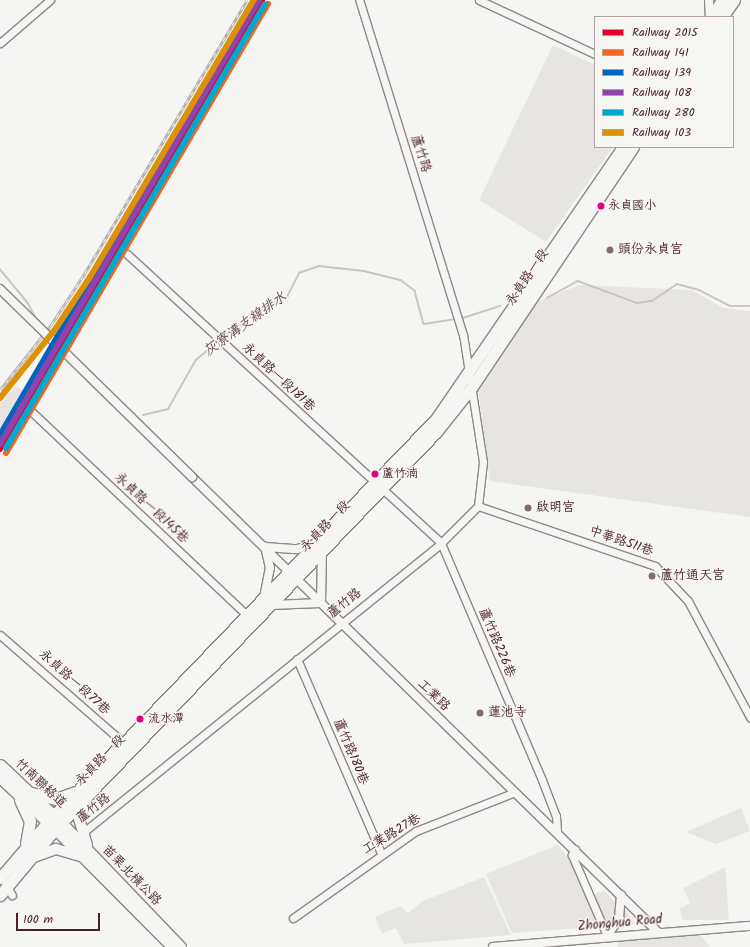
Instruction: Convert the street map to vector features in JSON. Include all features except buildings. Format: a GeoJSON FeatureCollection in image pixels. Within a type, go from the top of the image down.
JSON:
{"type":"FeatureCollection","features":[{"type":"Feature","properties":{"kind":"main road"},"geometry":{"type":"LineString","coordinates":[[712,16],[722,0]]}},
{"type":"Feature","properties":{"kind":"main road"},"geometry":{"type":"LineString","coordinates":[[723,16],[734,0]]}},
{"type":"Feature","properties":{"kind":"main road","name":"永貞路一段"},"geometry":{"type":"LineString","coordinates":[[0,895],[3,882],[55,822],[251,620],[293,574],[378,487],[436,432],[471,388],[620,160],[623,148]]}},
{"type":"Feature","properties":{"kind":"main road","name":"永貞路一段"},"geometry":{"type":"LineString","coordinates":[[378,487],[436,418],[470,374],[620,160],[632,148]]}},
{"type":"Feature","properties":{"kind":"main road","name":"竹南聯絡道"},"geometry":{"type":"LineString","coordinates":[[0,765],[29,793],[55,822]]}},
{"type":"Feature","properties":{"kind":"main road","name":"竹南聯絡道"},"geometry":{"type":"LineString","coordinates":[[0,777],[55,822]]}},
{"type":"Feature","properties":{"kind":"main road"},"geometry":{"type":"LineString","coordinates":[[9,785],[30,820],[26,855],[56,849],[87,855],[81,834],[80,818],[86,791],[56,799],[29,793]]}},
{"type":"Feature","properties":{"kind":"main road","name":"苗栗北橫公路"},"geometry":{"type":"LineString","coordinates":[[55,822],[172,947]]}},
{"type":"Feature","properties":{"kind":"main road","name":"苗栗北橫公路"},"geometry":{"type":"LineString","coordinates":[[87,855],[182,947]]}},
{"type":"Feature","properties":{"kind":"street"},"geometry":{"type":"LineString","coordinates":[[37,11],[43,0]]}},
{"type":"Feature","properties":{"kind":"street"},"geometry":{"type":"LineString","coordinates":[[0,43],[50,0]]}},
{"type":"Feature","properties":{"kind":"street","name":"蘆竹路"},"geometry":{"type":"LineString","coordinates":[[359,0],[458,315],[470,374]]}},
{"type":"Feature","properties":{"kind":"street"},"geometry":{"type":"LineString","coordinates":[[479,0],[594,54]]}},
{"type":"Feature","properties":{"kind":"street"},"geometry":{"type":"LineString","coordinates":[[709,0],[711,16]]}},
{"type":"Feature","properties":{"kind":"street","name":"永貞路一段181巷"},"geometry":{"type":"LineString","coordinates":[[127,254],[378,487]]}},
{"type":"Feature","properties":{"kind":"street","name":"工業路"},"geometry":{"type":"LineString","coordinates":[[0,289],[192,477],[265,546],[658,932]]}},
{"type":"Feature","properties":{"kind":"street"},"geometry":{"type":"LineString","coordinates":[[470,374],[483,462],[478,506]]}},
{"type":"Feature","properties":{"kind":"street","name":"永貞路一段145巷"},"geometry":{"type":"LineString","coordinates":[[32,412],[251,620]]}},
{"type":"Feature","properties":{"kind":"street","name":"蘆竹路226巷"},"geometry":{"type":"LineString","coordinates":[[378,487],[441,543],[550,801],[557,832]]}},
{"type":"Feature","properties":{"kind":"street","name":"蘆竹路"},"geometry":{"type":"LineString","coordinates":[[81,834],[341,622],[441,543],[478,506]]}},
{"type":"Feature","properties":{"kind":"street","name":"中華路511巷"},"geometry":{"type":"LineString","coordinates":[[478,506],[655,566],[688,601],[750,717]]}},
{"type":"Feature","properties":{"kind":"street"},"geometry":{"type":"LineString","coordinates":[[265,546],[297,549],[320,547],[322,603],[267,603],[270,568],[265,546]]}},
{"type":"Feature","properties":{"kind":"street","name":"永貞路一段77巷"},"geometry":{"type":"LineString","coordinates":[[0,635],[128,747]]}},
{"type":"Feature","properties":{"kind":"street","name":"蘆竹路180巷"},"geometry":{"type":"LineString","coordinates":[[297,659],[381,853]]}},
{"type":"Feature","properties":{"kind":"street","name":"工業路27巷"},"geometry":{"type":"LineString","coordinates":[[293,918],[381,853],[416,831],[515,792]]}},
{"type":"Feature","properties":{"kind":"street"},"geometry":{"type":"LineString","coordinates":[[575,849],[572,855],[607,936]]}},
{"type":"Feature","properties":{"kind":"street"},"geometry":{"type":"LineString","coordinates":[[607,936],[619,918],[621,895]]}},
{"type":"Feature","properties":{"kind":"street","name":"Zhonghua Road"},"geometry":{"type":"LineString","coordinates":[[493,947],[607,936],[750,926]]}},
{"type":"Feature","properties":{"kind":"shaded area","name":"永貞國小"},"geometry":{"type":"Polygon","coordinates":[[[553,45],[594,65],[594,148],[612,148],[546,242],[479,200],[553,45]]]}},
{"type":"Feature","properties":{"kind":"shaded area"},"geometry":{"type":"Polygon","coordinates":[[[549,130],[557,135],[548,147],[565,154],[572,168],[570,176],[537,218],[521,217],[509,200],[502,211],[495,206],[549,130]]]}},
{"type":"Feature","properties":{"kind":"shaded area"},"geometry":{"type":"Polygon","coordinates":[[[579,285],[692,290],[723,308],[750,311],[750,517],[490,481],[478,389],[537,302],[579,285]]]}},
{"type":"Feature","properties":{"kind":"shaded area"},"geometry":{"type":"Polygon","coordinates":[[[16,386],[24,391],[0,433],[0,404],[16,386]]]}},
{"type":"Feature","properties":{"kind":"shaded area"},"geometry":{"type":"Polygon","coordinates":[[[741,808],[750,831],[716,844],[686,832],[741,808]]]}},
{"type":"Feature","properties":{"kind":"shaded area"},"geometry":{"type":"Polygon","coordinates":[[[558,845],[574,866],[596,919],[596,927],[512,933],[486,874],[558,845]]]}},
{"type":"Feature","properties":{"kind":"shaded area"},"geometry":{"type":"Polygon","coordinates":[[[725,867],[729,920],[682,920],[680,908],[690,903],[683,888],[725,867]]]}},
{"type":"Feature","properties":{"kind":"shaded area"},"geometry":{"type":"Polygon","coordinates":[[[484,877],[511,935],[404,944],[396,928],[382,934],[375,917],[400,906],[408,913],[423,901],[484,877]]]}},
{"type":"Feature","properties":{"kind":"shaded area"},"geometry":{"type":"Polygon","coordinates":[[[604,890],[615,902],[617,914],[607,930],[592,895],[604,890]]]}},
{"type":"Feature","properties":{"kind":"shaded area"},"geometry":{"type":"Polygon","coordinates":[[[625,910],[635,924],[621,928],[618,924],[625,910]]]}},
{"type":"Feature","properties":{"kind":"shaded area"},"geometry":{"type":"Polygon","coordinates":[[[699,933],[710,947],[618,947],[617,942],[699,933]]]}},
{"type":"Feature","properties":{"kind":"waterway","name":"灰寮溝支線排水"},"geometry":{"type":"LineString","coordinates":[[222,339],[243,322],[287,297],[299,273],[319,266],[364,271],[401,280],[415,291],[424,324],[456,319]]}},
{"type":"Feature","properties":{"kind":"waterway","name":"灰寮溝支線排水"},"geometry":{"type":"LineString","coordinates":[[0,269],[28,303],[36,318]]}},
{"type":"Feature","properties":{"kind":"waterway"},"geometry":{"type":"LineString","coordinates":[[547,298],[578,281],[637,303],[652,301],[677,284],[699,290],[730,306],[750,306]]}},
{"type":"Feature","properties":{"kind":"waterway","name":"灰寮溝支線排水"},"geometry":{"type":"LineString","coordinates":[[460,319],[500,306]]}},
{"type":"Feature","properties":{"kind":"waterway","name":"灰寮溝支線排水"},"geometry":{"type":"LineString","coordinates":[[143,415],[168,409],[196,360],[219,341]]}},
{"type":"Feature","properties":{"kind":"railway"},"geometry":{"type":"LineString","coordinates":[[0,390],[51,325],[85,273],[247,0]]}},
{"type":"Feature","properties":{"kind":"rail line","name":"139"},"geometry":{"type":"LineString","coordinates":[[0,435],[254,0]]}},
{"type":"Feature","properties":{"kind":"rail line","name":"103"},"geometry":{"type":"LineString","coordinates":[[0,398],[56,328],[90,277],[254,0]]}},
{"type":"Feature","properties":{"kind":"rail line","name":"108"},"geometry":{"type":"LineString","coordinates":[[0,444],[259,0]]}},
{"type":"Feature","properties":{"kind":"rail line","name":"2015"},"geometry":{"type":"LineString","coordinates":[[0,449],[262,0]]}},
{"type":"Feature","properties":{"kind":"rail line","name":"280"},"geometry":{"type":"LineString","coordinates":[[6,448],[265,4]]}},
{"type":"Feature","properties":{"kind":"rail line","name":"141"},"geometry":{"type":"LineString","coordinates":[[6,453],[268,4]]}},
{"type":"Feature","properties":{"kind":"place","name":"永貞國小"},"geometry":{"type":"Point","coordinates":[601,206]}},
{"type":"Feature","properties":{"kind":"place","name":"頭份永貞宮"},"geometry":{"type":"Point","coordinates":[610,250]}},
{"type":"Feature","properties":{"kind":"place","name":"蘆竹湳"},"geometry":{"type":"Point","coordinates":[375,474]}},
{"type":"Feature","properties":{"kind":"place","name":"啟明宮"},"geometry":{"type":"Point","coordinates":[528,508]}},
{"type":"Feature","properties":{"kind":"place","name":"蘆竹通天宮"},"geometry":{"type":"Point","coordinates":[652,576]}},
{"type":"Feature","properties":{"kind":"place","name":"蓮池寺"},"geometry":{"type":"Point","coordinates":[480,713]}},
{"type":"Feature","properties":{"kind":"place","name":"流水潭"},"geometry":{"type":"Point","coordinates":[140,719]}}]}
